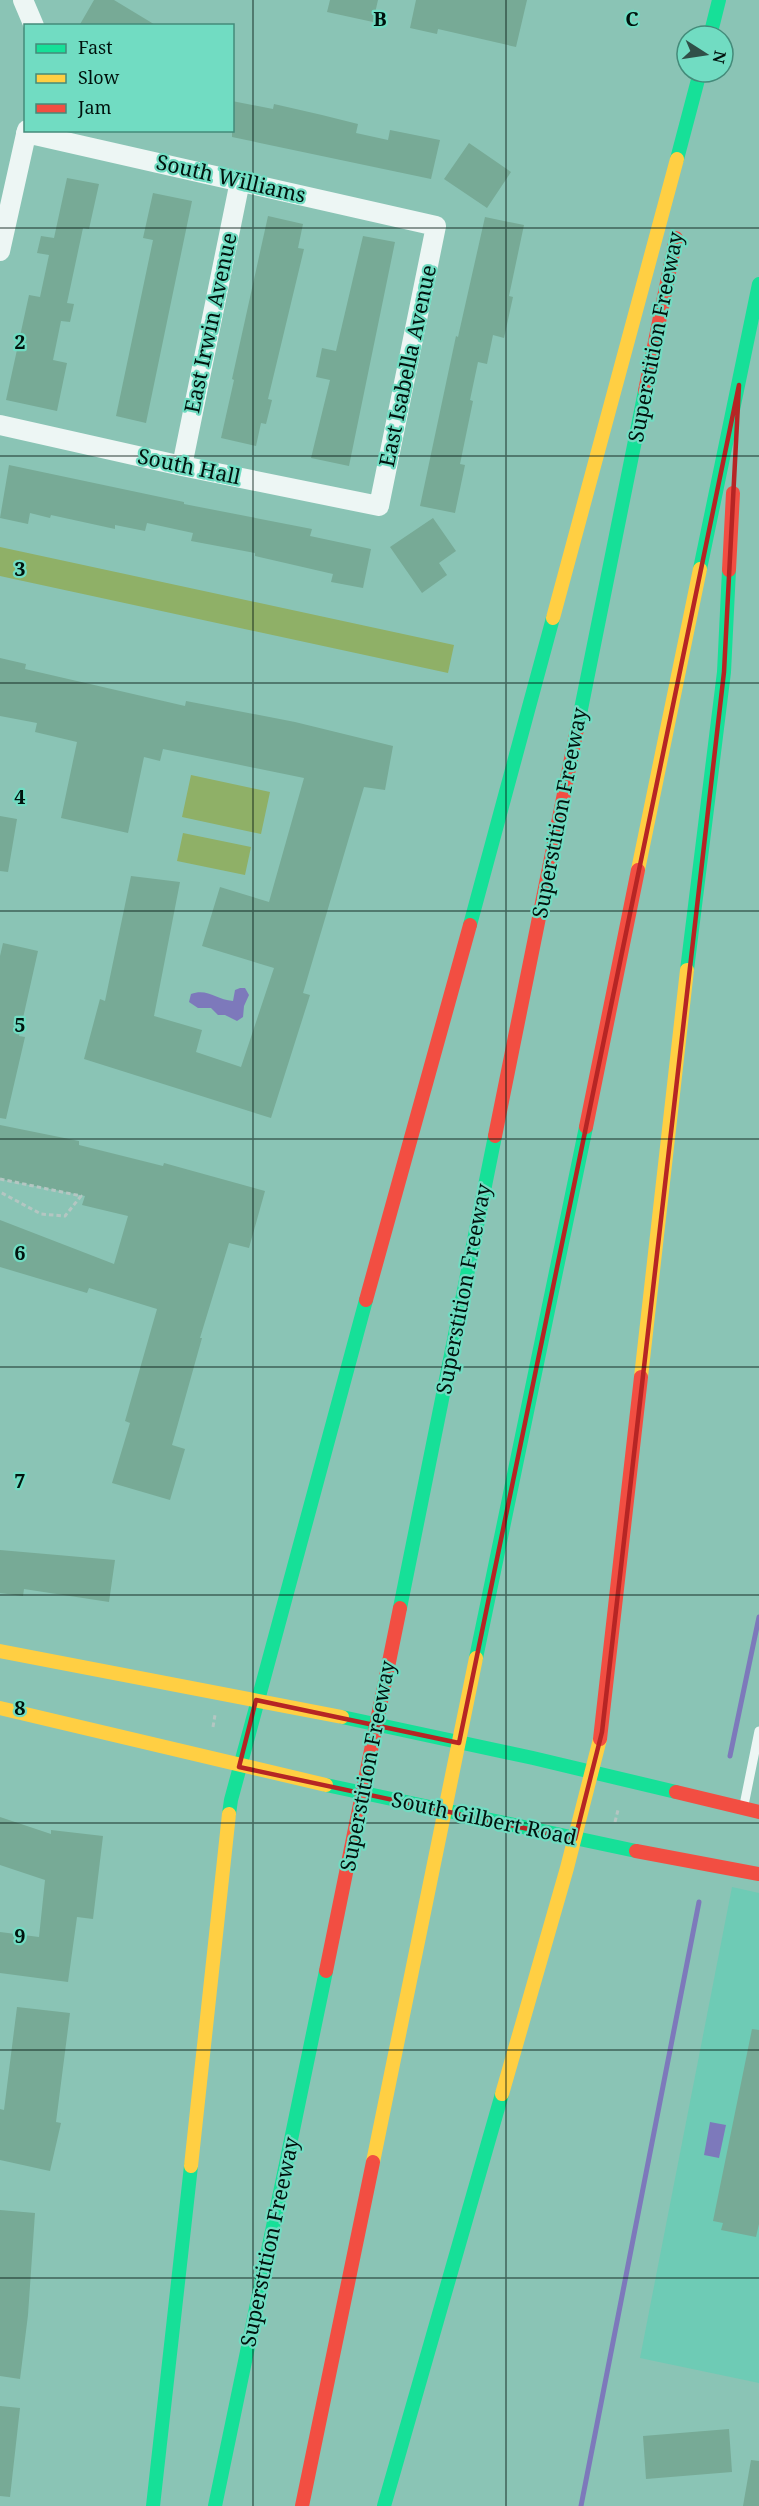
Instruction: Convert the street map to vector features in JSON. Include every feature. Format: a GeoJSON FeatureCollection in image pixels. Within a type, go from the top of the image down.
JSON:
{"type":"FeatureCollection","features":[{"type":"Feature","properties":{"kind":"main road"},"geometry":{"type":"LineString","coordinates":[[713,24],[720,0]]}},
{"type":"Feature","properties":{"kind":"main road"},"geometry":{"type":"LineString","coordinates":[[719,24],[724,0]]}},
{"type":"Feature","properties":{"kind":"main road"},"geometry":{"type":"LineString","coordinates":[[153,2506],[229,1812],[239,1767],[697,84]]}},
{"type":"Feature","properties":{"kind":"main road"},"geometry":{"type":"LineString","coordinates":[[693,154],[708,84]]}},
{"type":"Feature","properties":{"kind":"main road","name":"Superstition Freeway"},"geometry":{"type":"LineString","coordinates":[[215,2506],[347,1871],[679,225]]}},
{"type":"Feature","properties":{"kind":"main road"},"geometry":{"type":"LineString","coordinates":[[302,2506],[759,284]]}},
{"type":"Feature","properties":{"kind":"main road"},"geometry":{"type":"LineString","coordinates":[[384,2506],[575,1839],[602,1732],[692,921],[724,672],[739,385]]}},
{"type":"Feature","properties":{"kind":"main road"},"geometry":{"type":"LineString","coordinates":[[0,1651],[312,1711],[533,1758],[759,1812]]}},
{"type":"Feature","properties":{"kind":"main road","name":"South Gilbert Road"},"geometry":{"type":"LineString","coordinates":[[0,1708],[298,1780],[575,1839],[759,1874]]}},
{"type":"Feature","properties":{"kind":"street"},"geometry":{"type":"LineString","coordinates":[[23,0],[33,24]]}},
{"type":"Feature","properties":{"kind":"street"},"geometry":{"type":"LineString","coordinates":[[0,251],[26,132]]}},
{"type":"Feature","properties":{"kind":"street","name":"South Williams"},"geometry":{"type":"LineString","coordinates":[[26,132],[436,226]]}},
{"type":"Feature","properties":{"kind":"street","name":"East Irwin Avenue"},"geometry":{"type":"LineString","coordinates":[[182,466],[240,181]]}},
{"type":"Feature","properties":{"kind":"street","name":"East Isabella Avenue"},"geometry":{"type":"LineString","coordinates":[[379,506],[436,226]]}},
{"type":"Feature","properties":{"kind":"street","name":"South Hall"},"geometry":{"type":"LineString","coordinates":[[0,425],[182,466],[379,506]]}},
{"type":"Feature","properties":{"kind":"lane"},"geometry":{"type":"LineString","coordinates":[[743,1808],[759,1731]]}},
{"type":"Feature","properties":{"kind":"path"},"geometry":{"type":"LineString","coordinates":[[0,1179],[81,1196],[65,1216],[41,1214],[0,1192]]}},
{"type":"Feature","properties":{"kind":"highlighted area"},"geometry":{"type":"Polygon","coordinates":[[[739,385],[724,672],[602,1732],[575,1839],[239,1767],[256,1700],[459,1743],[739,385]]]}},
{"type":"Feature","properties":{"kind":"shaded area"},"geometry":{"type":"Polygon","coordinates":[[[0,547],[454,645],[448,673],[0,576],[0,547]]]}},
{"type":"Feature","properties":{"kind":"shaded area"},"geometry":{"type":"Polygon","coordinates":[[[191,775],[270,792],[261,834],[182,817],[191,775]]]}},
{"type":"Feature","properties":{"kind":"shaded area"},"geometry":{"type":"Polygon","coordinates":[[[183,833],[251,847],[245,875],[177,861],[183,833]]]}},
{"type":"Feature","properties":{"kind":"shaded area"},"geometry":{"type":"Polygon","coordinates":[[[245,988],[249,995],[244,1006],[243,1017],[237,1021],[225,1015],[218,1015],[211,1008],[198,1008],[189,1002],[191,994],[202,992],[233,1001],[235,990],[245,988]]]}},
{"type":"Feature","properties":{"kind":"shaded area"},"geometry":{"type":"Polygon","coordinates":[[[732,1887],[759,1893],[759,2383],[640,2358],[732,1887]]]}},
{"type":"Feature","properties":{"kind":"shaded area"},"geometry":{"type":"Polygon","coordinates":[[[710,2122],[726,2125],[719,2158],[704,2155],[710,2122]]]}},
{"type":"Feature","properties":{"kind":"building"},"geometry":{"type":"Polygon","coordinates":[[[94,0],[114,0],[154,24],[80,24],[94,0]]]}},
{"type":"Feature","properties":{"kind":"building"},"geometry":{"type":"Polygon","coordinates":[[[330,0],[378,0],[373,22],[327,12],[330,0]]]}},
{"type":"Feature","properties":{"kind":"building"},"geometry":{"type":"Polygon","coordinates":[[[416,0],[527,0],[516,47],[438,29],[437,34],[410,28],[416,0]]]}},
{"type":"Feature","properties":{"kind":"building"},"geometry":{"type":"Polygon","coordinates":[[[234,101],[273,109],[274,104],[358,124],[356,133],[388,140],[390,130],[440,140],[431,179],[232,137],[234,101]]]}},
{"type":"Feature","properties":{"kind":"building"},"geometry":{"type":"Polygon","coordinates":[[[469,143],[511,172],[487,208],[444,179],[469,143]]]}},
{"type":"Feature","properties":{"kind":"building"},"geometry":{"type":"Polygon","coordinates":[[[67,178],[99,184],[89,229],[83,228],[67,303],[74,304],[70,322],[61,321],[53,360],[67,363],[57,411],[6,400],[29,295],[40,297],[49,255],[37,253],[41,236],[54,238],[67,178]]]}},
{"type":"Feature","properties":{"kind":"building"},"geometry":{"type":"Polygon","coordinates":[[[153,193],[192,201],[146,423],[116,416],[153,240],[143,238],[153,193]]]}},
{"type":"Feature","properties":{"kind":"building"},"geometry":{"type":"Polygon","coordinates":[[[268,216],[303,224],[298,248],[304,249],[268,399],[272,400],[266,424],[261,423],[256,446],[221,438],[268,216]]]}},
{"type":"Feature","properties":{"kind":"building"},"geometry":{"type":"Polygon","coordinates":[[[485,217],[524,225],[509,296],[513,297],[504,338],[493,335],[487,364],[478,362],[470,400],[473,401],[460,464],[465,465],[455,513],[420,506],[456,336],[458,337],[485,217]]]}},
{"type":"Feature","properties":{"kind":"building"},"geometry":{"type":"Polygon","coordinates":[[[363,236],[395,242],[349,466],[311,458],[330,380],[316,377],[322,348],[336,351],[363,236]]]}},
{"type":"Feature","properties":{"kind":"building"},"geometry":{"type":"Polygon","coordinates":[[[9,465],[184,502],[184,504],[312,529],[310,536],[371,549],[363,588],[331,582],[333,574],[255,556],[255,553],[191,541],[193,533],[147,523],[145,531],[115,525],[115,529],[51,515],[50,518],[30,513],[28,524],[0,518],[9,465]]]}},
{"type":"Feature","properties":{"kind":"building"},"geometry":{"type":"Polygon","coordinates":[[[433,518],[456,551],[439,563],[447,575],[422,593],[390,547],[433,518]]]}},
{"type":"Feature","properties":{"kind":"building"},"geometry":{"type":"Polygon","coordinates":[[[0,658],[26,664],[25,669],[185,706],[186,701],[295,722],[393,746],[385,790],[364,787],[303,993],[310,995],[271,1118],[84,1059],[100,999],[105,1001],[131,876],[180,882],[154,1016],[202,1030],[196,1052],[241,1067],[274,968],[202,946],[220,887],[269,902],[304,778],[163,749],[160,761],[144,757],[128,833],[61,818],[77,742],[35,732],[37,723],[0,716],[0,658]]]}},
{"type":"Feature","properties":{"kind":"building"},"geometry":{"type":"Polygon","coordinates":[[[0,816],[17,819],[8,872],[0,871],[0,816]]]}},
{"type":"Feature","properties":{"kind":"building"},"geometry":{"type":"Polygon","coordinates":[[[3,943],[38,951],[19,1036],[25,1037],[6,1119],[0,1118],[0,956],[3,943]]]}},
{"type":"Feature","properties":{"kind":"building"},"geometry":{"type":"Polygon","coordinates":[[[0,1125],[79,1141],[79,1145],[163,1166],[164,1163],[265,1191],[249,1248],[229,1243],[200,1338],[202,1338],[172,1445],[185,1449],[170,1500],[112,1483],[130,1423],[125,1421],[157,1309],[89,1288],[87,1293],[0,1267],[0,1220],[114,1264],[128,1216],[82,1205],[85,1196],[0,1179],[0,1125]]]}},
{"type":"Feature","properties":{"kind":"building"},"geometry":{"type":"Polygon","coordinates":[[[0,1550],[115,1560],[109,1602],[24,1589],[23,1596],[0,1593],[0,1550]]]}},
{"type":"Feature","properties":{"kind":"building"},"geometry":{"type":"Polygon","coordinates":[[[0,1817],[51,1834],[51,1830],[103,1836],[93,1919],[77,1917],[68,1982],[0,1973],[0,1932],[39,1937],[45,1880],[0,1865],[0,1817]]]}},
{"type":"Feature","properties":{"kind":"building"},"geometry":{"type":"Polygon","coordinates":[[[17,2007],[70,2013],[56,2122],[61,2123],[50,2171],[0,2160],[0,2109],[4,2110],[17,2007]]]}},
{"type":"Feature","properties":{"kind":"building"},"geometry":{"type":"Polygon","coordinates":[[[752,2029],[759,2030],[759,2224],[756,2237],[721,2230],[723,2223],[713,2221],[752,2029]]]}},
{"type":"Feature","properties":{"kind":"building"},"geometry":{"type":"Polygon","coordinates":[[[0,2210],[35,2213],[28,2315],[20,2379],[0,2376],[0,2210]]]}},
{"type":"Feature","properties":{"kind":"building"},"geometry":{"type":"Polygon","coordinates":[[[0,2406],[20,2408],[10,2497],[0,2496],[0,2406]]]}},
{"type":"Feature","properties":{"kind":"building"},"geometry":{"type":"Polygon","coordinates":[[[729,2429],[732,2472],[646,2479],[643,2436],[729,2429]]]}},
{"type":"Feature","properties":{"kind":"building"},"geometry":{"type":"Polygon","coordinates":[[[751,2460],[759,2461],[759,2506],[743,2506],[751,2460]]]}},
{"type":"Feature","properties":{"kind":"waterway"},"geometry":{"type":"LineString","coordinates":[[730,1756],[759,1617]]}},
{"type":"Feature","properties":{"kind":"waterway"},"geometry":{"type":"LineString","coordinates":[[581,2506],[699,1902]]}},
{"type":"Feature","properties":{"kind":"traffic: fast"},"geometry":{"type":"LineString","coordinates":[[713,24],[719,0]]}},
{"type":"Feature","properties":{"kind":"traffic: fast"},"geometry":{"type":"LineString","coordinates":[[677,159],[697,84]]}},
{"type":"Feature","properties":{"kind":"traffic: fast"},"geometry":{"type":"LineString","coordinates":[[700,569],[759,284]]}},
{"type":"Feature","properties":{"kind":"traffic: fast"},"geometry":{"type":"LineString","coordinates":[[577,729],[645,391]]}},
{"type":"Feature","properties":{"kind":"traffic: fast"},"geometry":{"type":"LineString","coordinates":[[687,970],[724,672],[729,570]]}},
{"type":"Feature","properties":{"kind":"traffic: fast"},"geometry":{"type":"LineString","coordinates":[[470,925],[553,618]]}},
{"type":"Feature","properties":{"kind":"traffic: fast"},"geometry":{"type":"LineString","coordinates":[[476,1658],[586,1127]]}},
{"type":"Feature","properties":{"kind":"traffic: fast"},"geometry":{"type":"LineString","coordinates":[[400,1608],[495,1136]]}},
{"type":"Feature","properties":{"kind":"traffic: fast"},"geometry":{"type":"LineString","coordinates":[[229,1814],[366,1300]]}},
{"type":"Feature","properties":{"kind":"traffic: fast"},"geometry":{"type":"LineString","coordinates":[[342,1717],[533,1758],[676,1792]]}},
{"type":"Feature","properties":{"kind":"traffic: fast"},"geometry":{"type":"LineString","coordinates":[[326,1785],[636,1851]]}},
{"type":"Feature","properties":{"kind":"traffic: fast"},"geometry":{"type":"LineString","coordinates":[[215,2506],[326,1971]]}},
{"type":"Feature","properties":{"kind":"traffic: fast"},"geometry":{"type":"LineString","coordinates":[[384,2506],[502,2094]]}},
{"type":"Feature","properties":{"kind":"traffic: fast"},"geometry":{"type":"LineString","coordinates":[[153,2506],[191,2166]]}},
{"type":"Feature","properties":{"kind":"traffic: slow"},"geometry":{"type":"LineString","coordinates":[[553,618],[677,159]]}},
{"type":"Feature","properties":{"kind":"traffic: slow"},"geometry":{"type":"LineString","coordinates":[[638,870],[700,569]]}},
{"type":"Feature","properties":{"kind":"traffic: slow"},"geometry":{"type":"LineString","coordinates":[[641,1377],[687,970]]}},
{"type":"Feature","properties":{"kind":"traffic: slow"},"geometry":{"type":"LineString","coordinates":[[0,1651],[342,1717]]}},
{"type":"Feature","properties":{"kind":"traffic: slow"},"geometry":{"type":"LineString","coordinates":[[373,2162],[476,1658]]}},
{"type":"Feature","properties":{"kind":"traffic: slow"},"geometry":{"type":"LineString","coordinates":[[0,1708],[326,1785]]}},
{"type":"Feature","properties":{"kind":"traffic: slow"},"geometry":{"type":"LineString","coordinates":[[502,2094],[567,1868],[600,1739]]}},
{"type":"Feature","properties":{"kind":"traffic: slow"},"geometry":{"type":"LineString","coordinates":[[191,2166],[229,1814]]}},
{"type":"Feature","properties":{"kind":"traffic: jam"},"geometry":{"type":"LineString","coordinates":[[645,391],[676,238]]}},
{"type":"Feature","properties":{"kind":"traffic: jam"},"geometry":{"type":"LineString","coordinates":[[729,570],[733,493]]}},
{"type":"Feature","properties":{"kind":"traffic: jam"},"geometry":{"type":"LineString","coordinates":[[495,1136],[577,729]]}},
{"type":"Feature","properties":{"kind":"traffic: jam"},"geometry":{"type":"LineString","coordinates":[[586,1127],[638,870]]}},
{"type":"Feature","properties":{"kind":"traffic: jam"},"geometry":{"type":"LineString","coordinates":[[366,1300],[470,925]]}},
{"type":"Feature","properties":{"kind":"traffic: jam"},"geometry":{"type":"LineString","coordinates":[[600,1739],[641,1377]]}},
{"type":"Feature","properties":{"kind":"traffic: jam"},"geometry":{"type":"LineString","coordinates":[[326,1971],[400,1608]]}},
{"type":"Feature","properties":{"kind":"traffic: jam"},"geometry":{"type":"LineString","coordinates":[[676,1792],[759,1812]]}},
{"type":"Feature","properties":{"kind":"traffic: jam"},"geometry":{"type":"LineString","coordinates":[[636,1851],[759,1874]]}},
{"type":"Feature","properties":{"kind":"traffic: jam"},"geometry":{"type":"LineString","coordinates":[[302,2506],[373,2162]]}}]}
